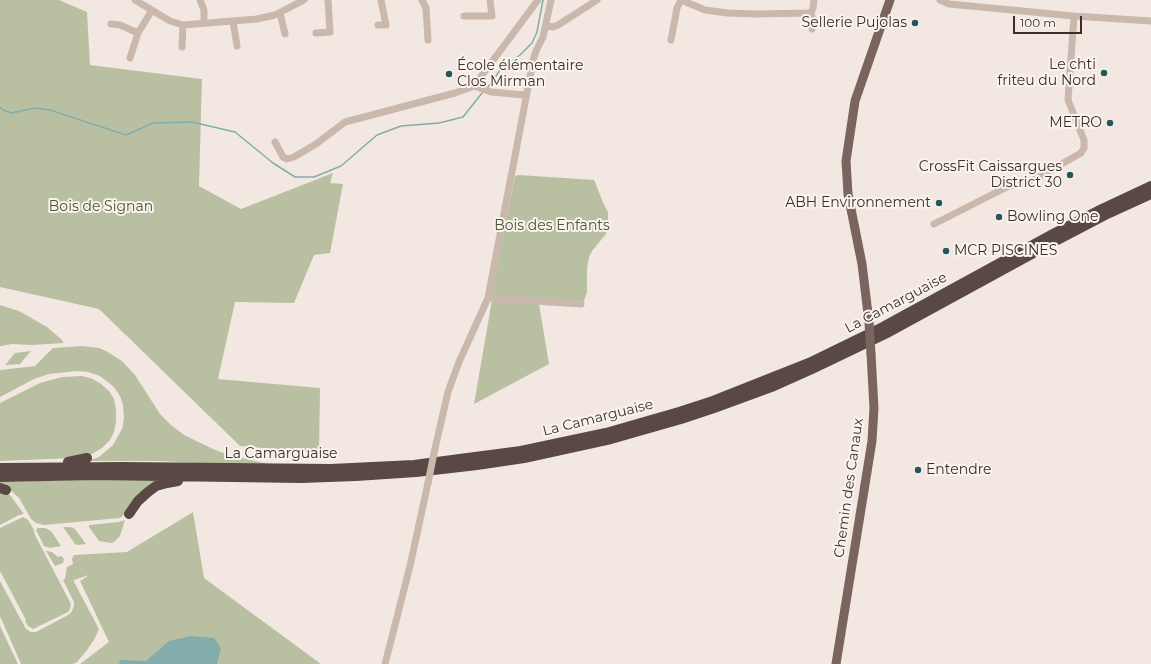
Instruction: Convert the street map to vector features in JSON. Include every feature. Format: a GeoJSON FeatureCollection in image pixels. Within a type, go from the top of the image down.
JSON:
{"type":"FeatureCollection","features":[{"type":"Feature","properties":{"kind":"highway","name":"La Camarguaise"},"geometry":{"type":"LineString","coordinates":[[0,468],[123,466],[301,469],[414,465],[521,451],[577,440],[626,428],[713,401],[771,379],[847,345],[913,311],[1055,233],[1151,186]]}},
{"type":"Feature","properties":{"kind":"highway","name":"La Camarguaise"},"geometry":{"type":"LineString","coordinates":[[0,477],[95,475],[282,478],[350,476],[416,472],[495,462],[585,445],[681,419],[760,392],[850,352],[920,316],[1059,239],[1105,215],[1151,194]]}},
{"type":"Feature","properties":{"kind":"highway"},"geometry":{"type":"LineString","coordinates":[[13,468],[87,458]]}},
{"type":"Feature","properties":{"kind":"highway"},"geometry":{"type":"LineString","coordinates":[[313,466],[358,468]]}},
{"type":"Feature","properties":{"kind":"highway"},"geometry":{"type":"LineString","coordinates":[[130,514],[138,501],[145,494],[156,486],[167,483],[182,481],[282,478]]}},
{"type":"Feature","properties":{"kind":"main road","name":"Chemin des Canaux"},"geometry":{"type":"LineString","coordinates":[[836,664],[872,441],[874,408],[869,322],[862,264],[848,194],[846,161],[855,101],[890,0]]}},
{"type":"Feature","properties":{"kind":"main road","name":"Chemin des Canaux"},"geometry":{"type":"LineString","coordinates":[[878,33],[895,0]]}},
{"type":"Feature","properties":{"kind":"street"},"geometry":{"type":"LineString","coordinates":[[135,0],[170,21],[183,25],[256,19],[280,13],[299,1]]}},
{"type":"Feature","properties":{"kind":"street"},"geometry":{"type":"LineString","coordinates":[[200,0],[204,10],[204,23]]}},
{"type":"Feature","properties":{"kind":"street"},"geometry":{"type":"LineString","coordinates":[[316,33],[330,32],[328,0]]}},
{"type":"Feature","properties":{"kind":"street"},"geometry":{"type":"LineString","coordinates":[[378,25],[386,25],[381,0]]}},
{"type":"Feature","properties":{"kind":"street"},"geometry":{"type":"LineString","coordinates":[[422,0],[426,8],[428,40]]}},
{"type":"Feature","properties":{"kind":"street"},"geometry":{"type":"LineString","coordinates":[[464,16],[492,16],[490,0]]}},
{"type":"Feature","properties":{"kind":"street"},"geometry":{"type":"LineString","coordinates":[[275,142],[283,158],[287,159],[294,157],[316,144],[345,122],[456,93],[474,86],[538,0]]}},
{"type":"Feature","properties":{"kind":"street"},"geometry":{"type":"LineString","coordinates":[[385,664],[410,566],[448,392],[456,368],[488,298],[534,56],[547,26],[551,0]]}},
{"type":"Feature","properties":{"kind":"street"},"geometry":{"type":"LineString","coordinates":[[547,26],[558,25],[598,0]]}},
{"type":"Feature","properties":{"kind":"street"},"geometry":{"type":"LineString","coordinates":[[671,40],[677,8],[681,0],[705,10],[728,14],[811,13]]}},
{"type":"Feature","properties":{"kind":"street"},"geometry":{"type":"LineString","coordinates":[[812,29],[813,21],[811,13],[814,0]]}},
{"type":"Feature","properties":{"kind":"street"},"geometry":{"type":"LineString","coordinates":[[940,0],[949,4],[1074,16],[1151,21]]}},
{"type":"Feature","properties":{"kind":"street"},"geometry":{"type":"LineString","coordinates":[[130,58],[138,33],[152,10]]}},
{"type":"Feature","properties":{"kind":"street"},"geometry":{"type":"LineString","coordinates":[[280,13],[285,34]]}},
{"type":"Feature","properties":{"kind":"street"},"geometry":{"type":"LineString","coordinates":[[934,224],[1009,186],[1030,182],[1081,153],[1084,148],[1084,140],[1068,100],[1074,16]]}},
{"type":"Feature","properties":{"kind":"street"},"geometry":{"type":"LineString","coordinates":[[233,21],[237,46]]}},
{"type":"Feature","properties":{"kind":"street"},"geometry":{"type":"LineString","coordinates":[[111,24],[120,25],[138,33]]}},
{"type":"Feature","properties":{"kind":"street"},"geometry":{"type":"LineString","coordinates":[[182,47],[183,25]]}},
{"type":"Feature","properties":{"kind":"street"},"geometry":{"type":"LineString","coordinates":[[474,86],[491,92],[526,94]]}},
{"type":"Feature","properties":{"kind":"street"},"geometry":{"type":"LineString","coordinates":[[488,298],[581,304]]}},
{"type":"Feature","properties":{"kind":"green space","name":"Bois de Signan"},"geometry":{"type":"Polygon","coordinates":[[[0,0],[59,0],[87,12],[90,65],[202,79],[199,186],[241,209],[333,173],[330,183],[343,184],[330,253],[314,255],[294,303],[235,302],[218,379],[320,388],[319,453],[240,446],[99,309],[0,287],[0,0]]]}},
{"type":"Feature","properties":{"kind":"green space","name":"Bois des Enfants"},"geometry":{"type":"Polygon","coordinates":[[[519,175],[594,180],[608,212],[608,222],[606,234],[589,257],[587,269],[587,292],[584,301],[491,297],[515,176],[519,175]]]}},
{"type":"Feature","properties":{"kind":"green space"},"geometry":{"type":"Polygon","coordinates":[[[492,300],[539,304],[549,364],[474,404],[492,300]]]}},
{"type":"Feature","properties":{"kind":"green space"},"geometry":{"type":"Polygon","coordinates":[[[0,305],[19,311],[47,327],[64,343],[31,345],[12,344],[0,346],[0,305]]]}},
{"type":"Feature","properties":{"kind":"green space"},"geometry":{"type":"Polygon","coordinates":[[[83,346],[99,348],[122,361],[135,375],[160,414],[184,435],[229,455],[268,464],[240,465],[157,461],[88,461],[99,457],[113,445],[122,429],[124,418],[123,405],[120,396],[114,387],[100,376],[88,372],[77,371],[49,374],[34,379],[0,397],[0,370],[35,366],[53,348],[83,346]]]}},
{"type":"Feature","properties":{"kind":"green space"},"geometry":{"type":"Polygon","coordinates":[[[31,351],[20,364],[5,365],[15,353],[31,351]]]}},
{"type":"Feature","properties":{"kind":"green space"},"geometry":{"type":"Polygon","coordinates":[[[82,376],[93,379],[101,384],[109,391],[114,399],[116,422],[114,432],[110,440],[102,448],[90,455],[76,458],[0,461],[0,403],[40,383],[62,377],[82,376]]]}},
{"type":"Feature","properties":{"kind":"green space"},"geometry":{"type":"Polygon","coordinates":[[[107,479],[163,480],[120,518],[44,525],[36,523],[31,519],[19,498],[8,488],[0,485],[0,482],[107,479]]]}},
{"type":"Feature","properties":{"kind":"green space"},"geometry":{"type":"Polygon","coordinates":[[[0,491],[10,495],[24,514],[0,525],[0,491]]]}},
{"type":"Feature","properties":{"kind":"green space"},"geometry":{"type":"Polygon","coordinates":[[[193,512],[204,578],[321,664],[80,664],[109,642],[80,581],[89,575],[74,580],[99,629],[87,650],[77,662],[73,664],[21,664],[0,616],[0,581],[26,629],[31,632],[36,632],[70,614],[72,611],[74,602],[63,580],[65,579],[67,567],[73,564],[72,559],[74,555],[127,552],[193,512]]]}},
{"type":"Feature","properties":{"kind":"green space"},"geometry":{"type":"Polygon","coordinates":[[[23,517],[28,520],[33,528],[35,535],[71,604],[68,612],[33,629],[28,626],[25,621],[26,620],[0,571],[0,528],[23,517]]]}},
{"type":"Feature","properties":{"kind":"green space"},"geometry":{"type":"Polygon","coordinates":[[[125,520],[120,536],[111,543],[99,541],[89,527],[89,525],[125,520]]]}},
{"type":"Feature","properties":{"kind":"green space"},"geometry":{"type":"Polygon","coordinates":[[[63,527],[75,529],[86,544],[75,544],[63,527]]]}},
{"type":"Feature","properties":{"kind":"green space"},"geometry":{"type":"Polygon","coordinates":[[[38,528],[45,528],[51,531],[61,546],[50,548],[44,546],[36,530],[38,528]]]}},
{"type":"Feature","properties":{"kind":"green space"},"geometry":{"type":"Polygon","coordinates":[[[46,551],[52,552],[58,557],[61,556],[64,559],[63,563],[55,566],[46,551]]]}},
{"type":"Feature","properties":{"kind":"green space"},"geometry":{"type":"Polygon","coordinates":[[[0,626],[18,664],[0,664],[0,626]]]}},
{"type":"Feature","properties":{"kind":"water"},"geometry":{"type":"Polygon","coordinates":[[[191,636],[214,638],[221,648],[217,664],[119,664],[120,660],[146,661],[169,641],[191,636]]]}},
{"type":"Feature","properties":{"kind":"waterway"},"geometry":{"type":"LineString","coordinates":[[488,87],[501,69],[520,55],[532,43],[537,32],[543,0]]}},
{"type":"Feature","properties":{"kind":"waterway"},"geometry":{"type":"LineString","coordinates":[[0,107],[3,110],[12,113],[35,108],[50,110],[126,135],[153,123],[192,122],[235,132],[273,163],[295,177],[314,177],[341,166],[377,135],[401,126],[439,123],[463,117],[482,93]]}},
{"type":"Feature","properties":{"kind":"place","name":"Sellerie Pujolas"},"geometry":{"type":"Point","coordinates":[915,23]}},
{"type":"Feature","properties":{"kind":"place","name":"Le chti friteu du Nord"},"geometry":{"type":"Point","coordinates":[1104,73]}},
{"type":"Feature","properties":{"kind":"place","name":"École élémentaire Clos Mirman"},"geometry":{"type":"Point","coordinates":[449,74]}},
{"type":"Feature","properties":{"kind":"place","name":"METRO"},"geometry":{"type":"Point","coordinates":[1110,123]}},
{"type":"Feature","properties":{"kind":"place","name":"CrossFit Caissargues District 30"},"geometry":{"type":"Point","coordinates":[1070,175]}},
{"type":"Feature","properties":{"kind":"place","name":"ABH Environnement"},"geometry":{"type":"Point","coordinates":[939,203]}},
{"type":"Feature","properties":{"kind":"place","name":"Bowling One"},"geometry":{"type":"Point","coordinates":[999,217]}},
{"type":"Feature","properties":{"kind":"place","name":"MCR PISCINES"},"geometry":{"type":"Point","coordinates":[946,251]}},
{"type":"Feature","properties":{"kind":"place","name":"Entendre"},"geometry":{"type":"Point","coordinates":[918,470]}}]}
